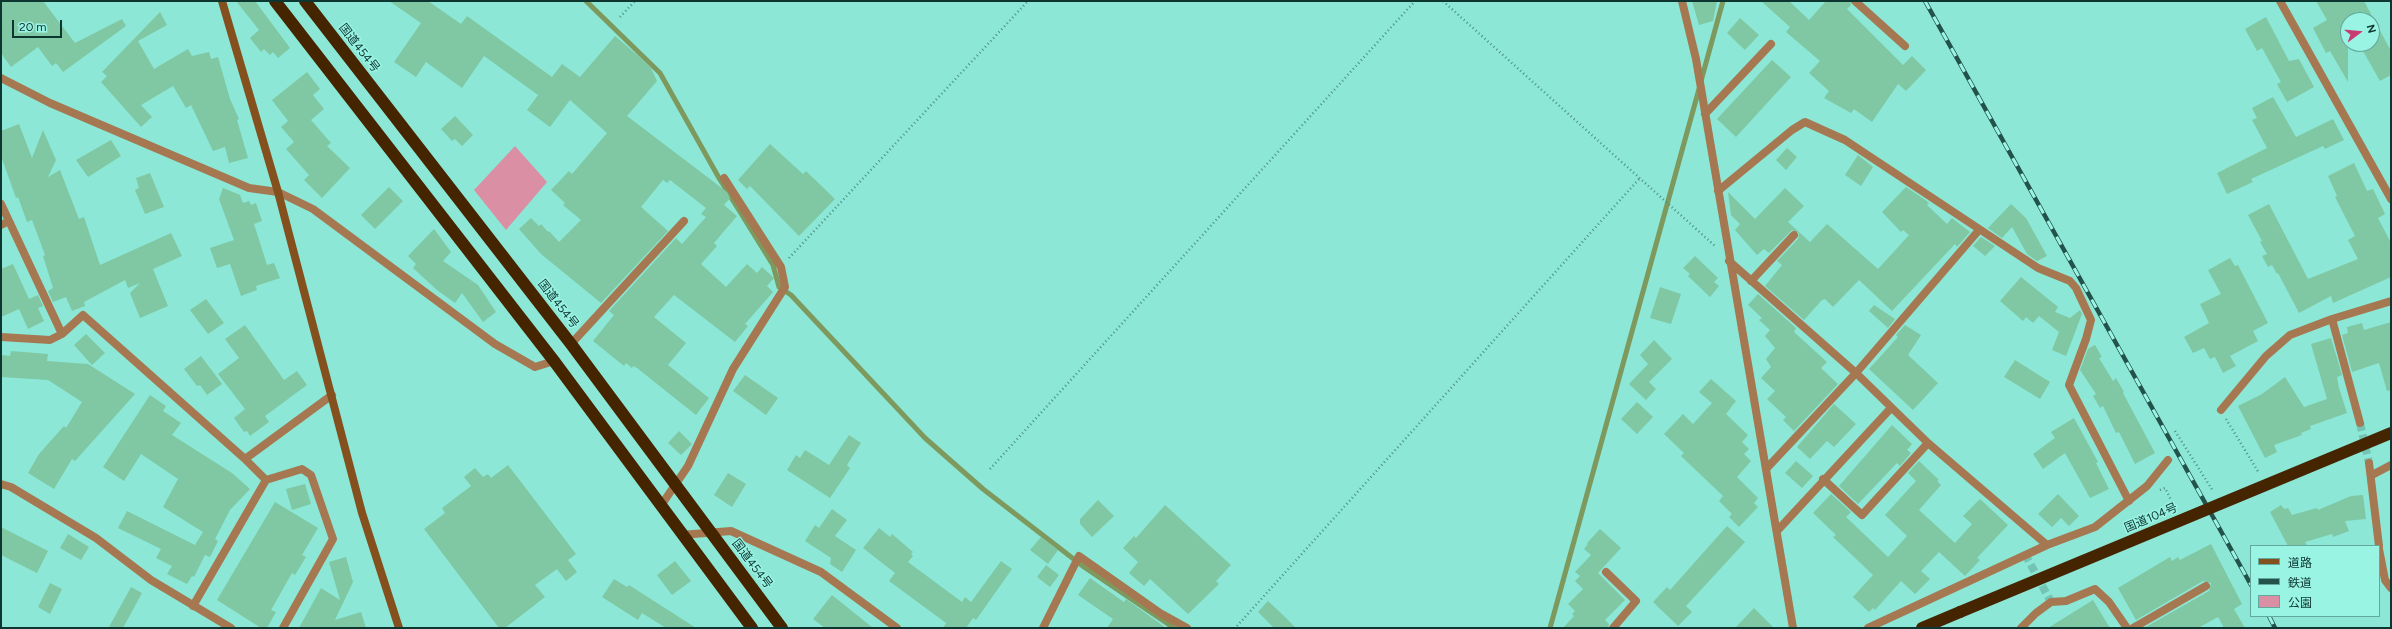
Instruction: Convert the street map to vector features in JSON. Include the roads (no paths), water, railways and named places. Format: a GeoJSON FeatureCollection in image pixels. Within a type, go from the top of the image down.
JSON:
{"type":"FeatureCollection","features":[{"type":"Feature","properties":{"kind":"highway"},"geometry":{"type":"LineString","coordinates":[[275,1],[554,361],[660,507],[752,628]]}},
{"type":"Feature","properties":{"kind":"highway","name":"国道454号"},"geometry":{"type":"LineString","coordinates":[[305,1],[571,344],[674,485],[782,628]]}},
{"type":"Feature","properties":{"kind":"highway","name":"国道104号"},"geometry":{"type":"LineString","coordinates":[[1922,628],[2391,433]]}},
{"type":"Feature","properties":{"kind":"street"},"geometry":{"type":"LineString","coordinates":[[222,1],[278,192],[362,513],[399,628]]}},
{"type":"Feature","properties":{"kind":"street"},"geometry":{"type":"LineString","coordinates":[[1682,1],[1696,59],[1704,114],[1793,628]]}},
{"type":"Feature","properties":{"kind":"street"},"geometry":{"type":"LineString","coordinates":[[1855,1],[1905,46]]}},
{"type":"Feature","properties":{"kind":"street"},"geometry":{"type":"LineString","coordinates":[[2280,1],[2391,200]]}},
{"type":"Feature","properties":{"kind":"street"},"geometry":{"type":"LineString","coordinates":[[1704,114],[1771,44]]}},
{"type":"Feature","properties":{"kind":"street"},"geometry":{"type":"LineString","coordinates":[[1,78],[50,103],[249,188],[278,192],[313,209],[495,344],[535,367],[554,361]]}},
{"type":"Feature","properties":{"kind":"street"},"geometry":{"type":"LineString","coordinates":[[1718,191],[1792,130],[1805,122],[1845,140],[2038,268],[2070,281],[2076,288],[2091,320],[2086,339],[2069,384],[2129,501]]}},
{"type":"Feature","properties":{"kind":"street"},"geometry":{"type":"LineString","coordinates":[[660,507],[688,466],[733,369],[785,287],[781,267],[724,178]]}},
{"type":"Feature","properties":{"kind":"street"},"geometry":{"type":"LineString","coordinates":[[1,204],[5,223],[62,334]]}},
{"type":"Feature","properties":{"kind":"street"},"geometry":{"type":"LineString","coordinates":[[571,344],[684,221]]}},
{"type":"Feature","properties":{"kind":"street"},"geometry":{"type":"LineString","coordinates":[[1766,469],[1856,373],[1979,230]]}},
{"type":"Feature","properties":{"kind":"street"},"geometry":{"type":"LineString","coordinates":[[1751,281],[1794,235]]}},
{"type":"Feature","properties":{"kind":"street"},"geometry":{"type":"LineString","coordinates":[[1730,261],[1856,373],[1928,443],[2047,545]]}},
{"type":"Feature","properties":{"kind":"street"},"geometry":{"type":"LineString","coordinates":[[2221,410],[2266,356],[2290,335],[2332,319],[2391,301]]}},
{"type":"Feature","properties":{"kind":"street"},"geometry":{"type":"LineString","coordinates":[[1,337],[50,340],[62,334],[83,315],[245,459],[266,480]]}},
{"type":"Feature","properties":{"kind":"street"},"geometry":{"type":"LineString","coordinates":[[2332,319],[2360,423]]}},
{"type":"Feature","properties":{"kind":"street"},"geometry":{"type":"LineString","coordinates":[[245,459],[332,395]]}},
{"type":"Feature","properties":{"kind":"street"},"geometry":{"type":"LineString","coordinates":[[1777,531],[1823,479],[1891,408]]}},
{"type":"Feature","properties":{"kind":"street"},"geometry":{"type":"LineString","coordinates":[[1823,479],[1862,515],[1928,443]]}},
{"type":"Feature","properties":{"kind":"street"},"geometry":{"type":"LineString","coordinates":[[1868,628],[2047,545],[2095,527],[2138,493],[2168,460]]}},
{"type":"Feature","properties":{"kind":"street"},"geometry":{"type":"LineString","coordinates":[[2369,463],[2372,475],[2379,545]]}},
{"type":"Feature","properties":{"kind":"street"},"geometry":{"type":"LineString","coordinates":[[2372,475],[2391,464]]}},
{"type":"Feature","properties":{"kind":"street"},"geometry":{"type":"LineString","coordinates":[[193,606],[266,480],[302,469],[312,475],[333,539],[283,628]]}},
{"type":"Feature","properties":{"kind":"street"},"geometry":{"type":"LineString","coordinates":[[1,484],[11,487],[96,538],[151,580],[231,628]]}},
{"type":"Feature","properties":{"kind":"street"},"geometry":{"type":"LineString","coordinates":[[681,535],[731,531],[821,572],[897,628]]}},
{"type":"Feature","properties":{"kind":"street"},"geometry":{"type":"LineString","coordinates":[[2380,553],[2386,580],[2391,588]]}},
{"type":"Feature","properties":{"kind":"street"},"geometry":{"type":"LineString","coordinates":[[1042,628],[1079,556],[1160,613],[1187,628]]}},
{"type":"Feature","properties":{"kind":"street"},"geometry":{"type":"LineString","coordinates":[[1606,572],[1636,600],[1613,628]]}},
{"type":"Feature","properties":{"kind":"street"},"geometry":{"type":"LineString","coordinates":[[2133,628],[2206,586]]}},
{"type":"Feature","properties":{"kind":"street"},"geometry":{"type":"LineString","coordinates":[[2025,627],[2051,602],[2066,601],[2095,589],[2108,602],[2127,628]]}},
{"type":"Feature","properties":{"kind":"waterway"},"geometry":{"type":"LineString","coordinates":[[586,1],[660,73],[719,178],[773,265],[779,287],[791,295],[925,438],[983,489],[1084,567],[1174,628]]}},
{"type":"Feature","properties":{"kind":"waterway"},"geometry":{"type":"LineString","coordinates":[[1701,81],[1723,1]]}},
{"type":"Feature","properties":{"kind":"waterway"},"geometry":{"type":"LineString","coordinates":[[1550,628],[1699,89]]}},
{"type":"Feature","properties":{"kind":"tunnel"},"geometry":{"type":"LineString","coordinates":[[2360,423],[2369,463]]}},
{"type":"Feature","properties":{"kind":"tunnel"},"geometry":{"type":"LineString","coordinates":[[2025,554],[2051,602]]}},
{"type":"Feature","properties":{"kind":"railway"},"geometry":{"type":"LineString","coordinates":[[1925,1],[2250,583]]}},
{"type":"Feature","properties":{"kind":"railway"},"geometry":{"type":"LineString","coordinates":[[2270,617],[2275,628]]}}]}
